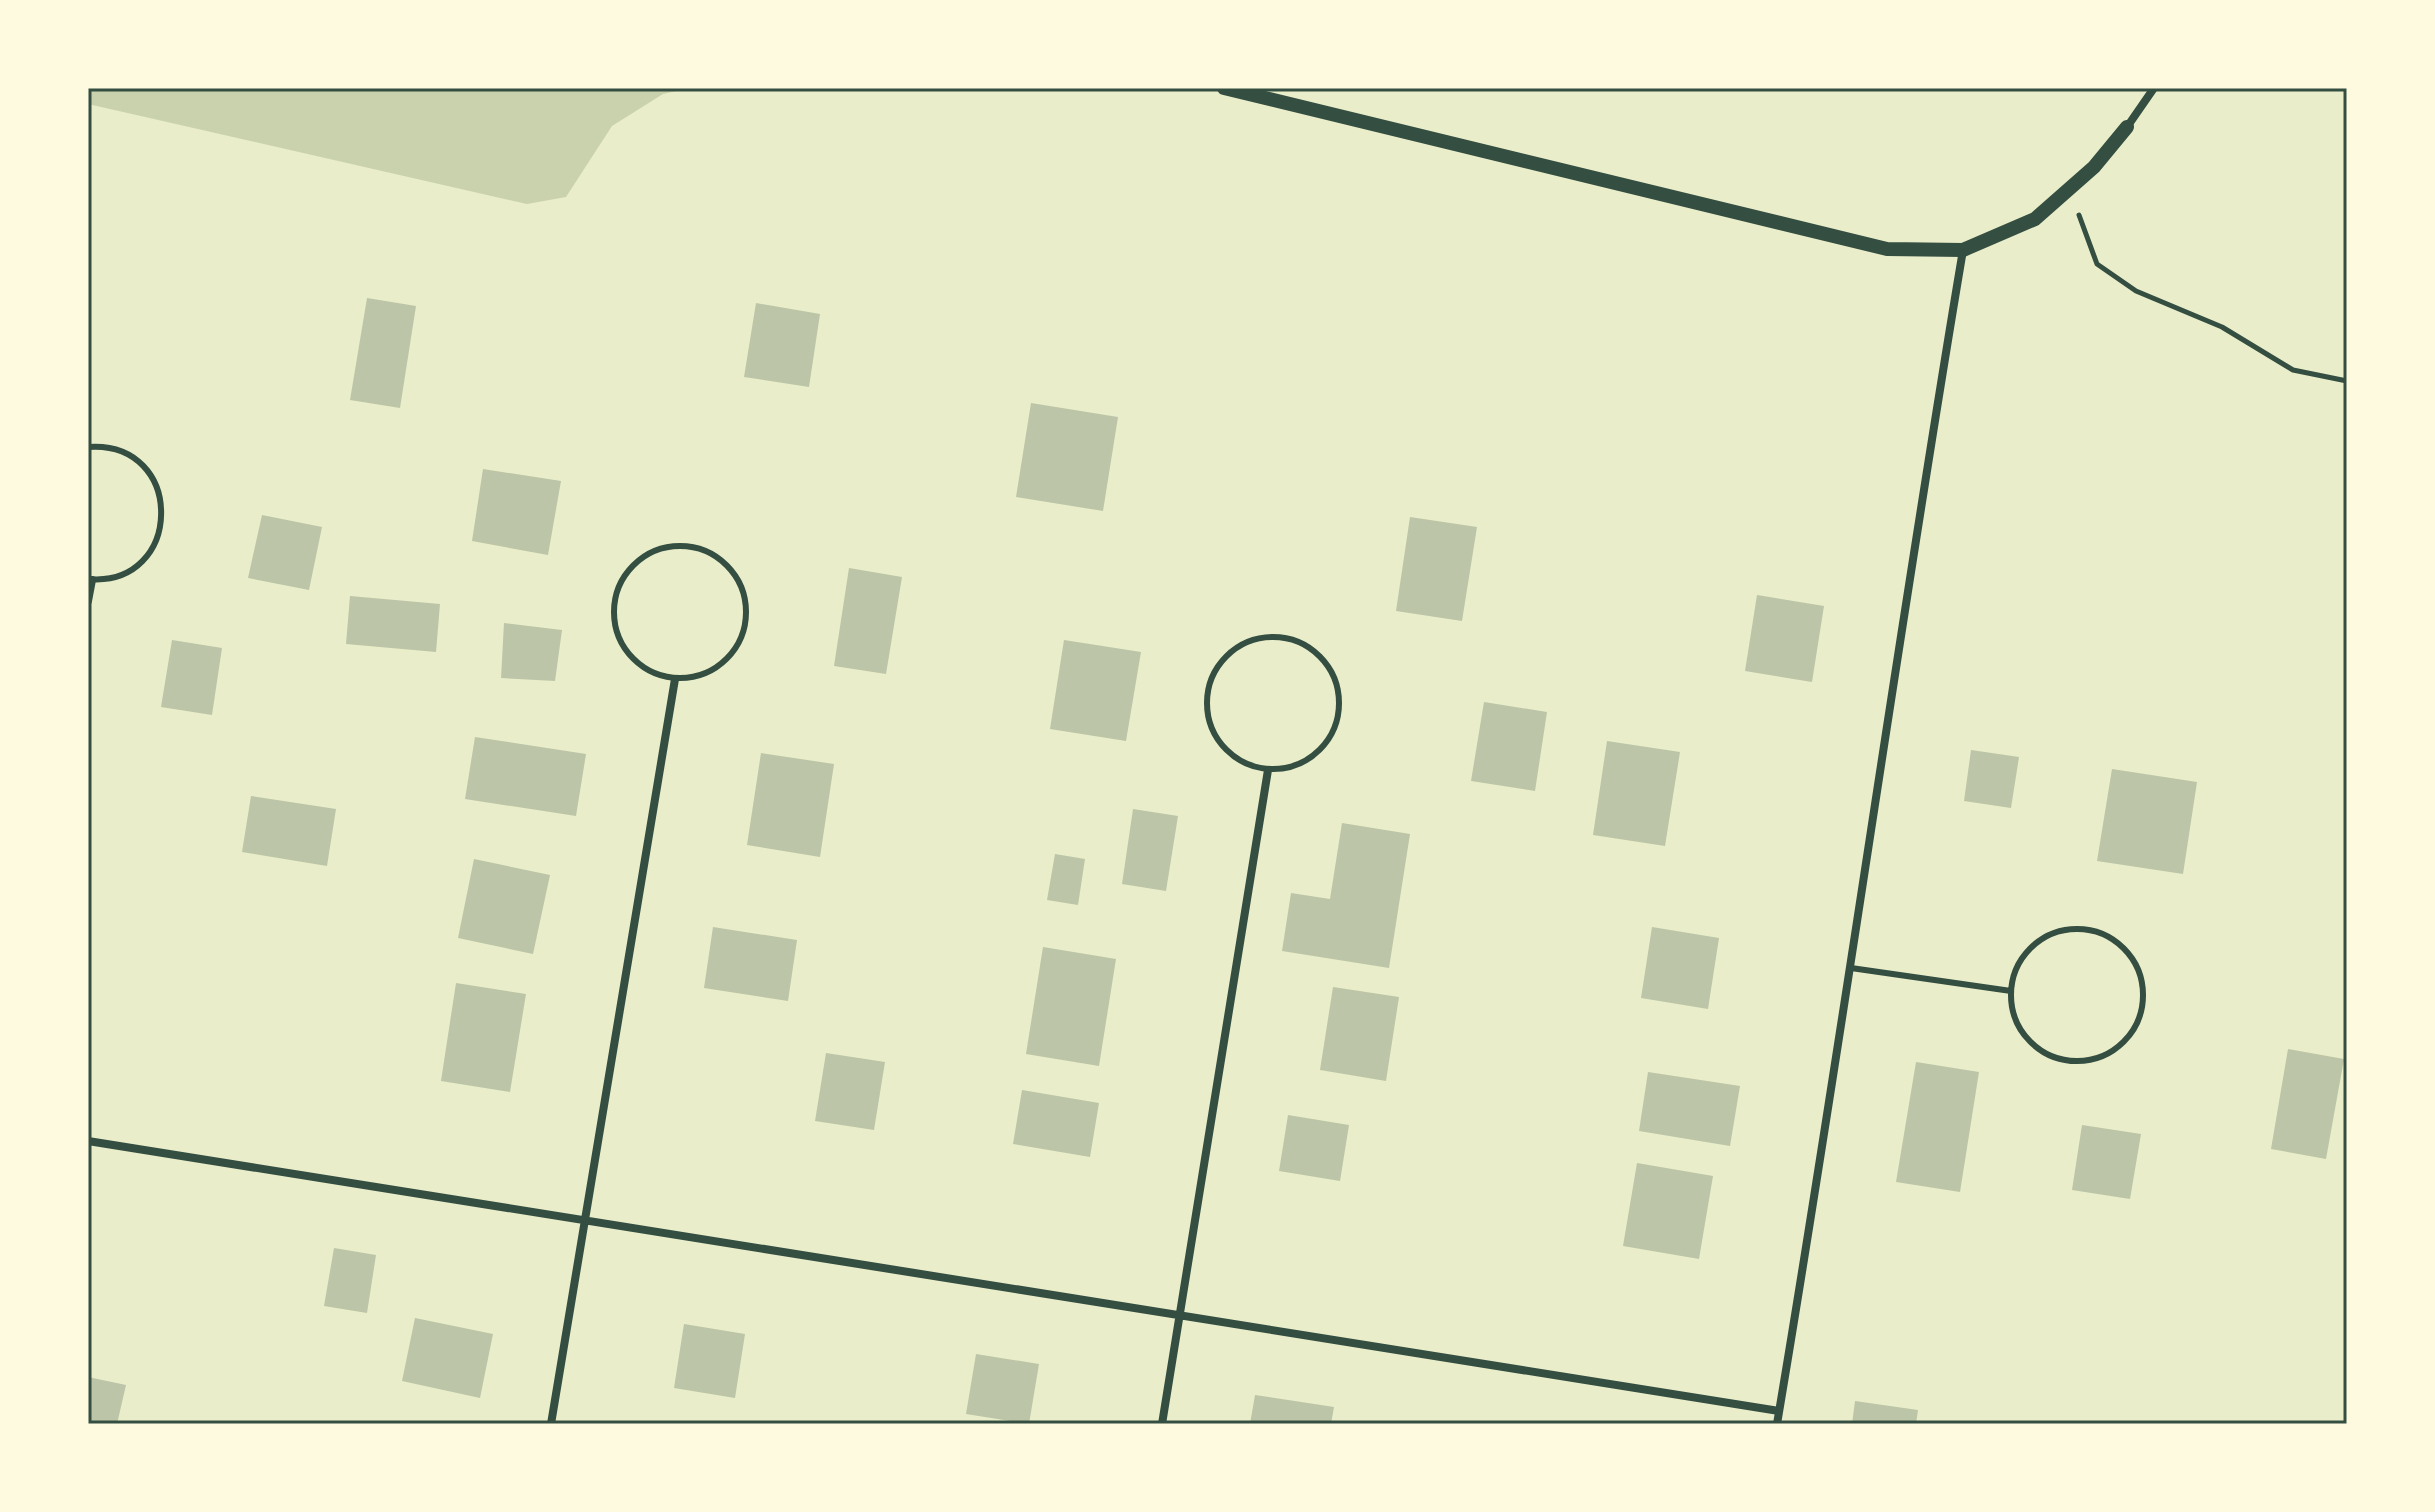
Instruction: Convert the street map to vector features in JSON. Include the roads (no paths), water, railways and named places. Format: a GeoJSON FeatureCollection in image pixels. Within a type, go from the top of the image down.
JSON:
{"type":"FeatureCollection","features":[{"type":"Feature","properties":{"kind":"street"},"geometry":{"type":"LineString","coordinates":[[1224,88],[1887,249],[1963,250],[2035,219],[2094,167],[2154,88]]}},
{"type":"Feature","properties":{"kind":"street"},"geometry":{"type":"LineString","coordinates":[[1777,1424],[1851,968],[1911,558],[1963,250]]}},
{"type":"Feature","properties":{"kind":"street"},"geometry":{"type":"LineString","coordinates":[[88,601],[90,579]]}},
{"type":"Feature","properties":{"kind":"street"},"geometry":{"type":"LineString","coordinates":[[551,1424],[675,679]]}},
{"type":"Feature","properties":{"kind":"street"},"geometry":{"type":"LineString","coordinates":[[1162,1424],[1268,770]]}},
{"type":"Feature","properties":{"kind":"street"},"geometry":{"type":"LineString","coordinates":[[88,1141],[1779,1411]]}},
{"type":"Feature","properties":{"kind":"lane"},"geometry":{"type":"LineString","coordinates":[[88,447],[101,446],[123,452],[142,465],[156,483],[163,506],[161,529],[152,550],[136,567],[115,577],[90,579]]}},
{"type":"Feature","properties":{"kind":"lane"},"geometry":{"type":"LineString","coordinates":[[684,545],[705,550],[723,561],[745,595],[746,616],[742,637],[731,655],[715,669],[696,677],[675,679],[653,673],[633,660],[619,642],[613,619],[615,596],[624,575],[640,558],[661,548],[684,545]]}},
{"type":"Feature","properties":{"kind":"lane"},"geometry":{"type":"LineString","coordinates":[[1277,636],[1298,641],[1315,652],[1329,667],[1337,687],[1340,708],[1335,728],[1324,746],[1308,760],[1289,768],[1268,770],[1246,765],[1226,752],[1213,733],[1206,710],[1207,687],[1217,666],[1233,649],[1254,639],[1277,636]]}},
{"type":"Feature","properties":{"kind":"lane"},"geometry":{"type":"LineString","coordinates":[[2081,928],[2102,933],[2120,943],[2134,959],[2142,979],[2144,1000],[2139,1022],[2125,1041],[2107,1055],[2085,1062],[2061,1060],[2040,1051],[2024,1035],[2013,1014],[2011,991],[2015,970],[2026,952],[2042,938],[2061,930],[2081,928]]}},
{"type":"Feature","properties":{"kind":"lane"},"geometry":{"type":"LineString","coordinates":[[1851,968],[2011,991]]}}]}
